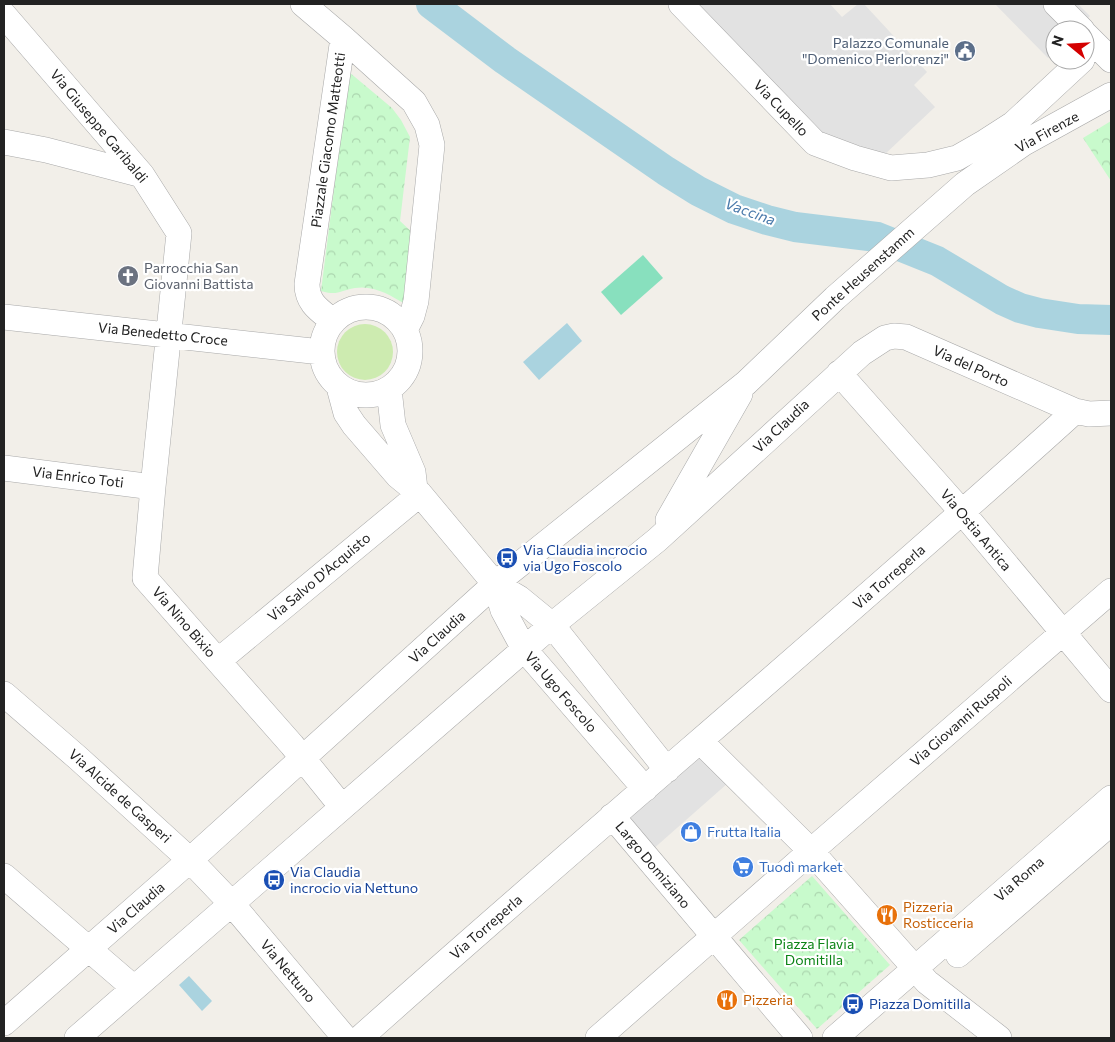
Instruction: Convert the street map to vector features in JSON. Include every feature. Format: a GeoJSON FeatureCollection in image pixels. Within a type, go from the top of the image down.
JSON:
{"type":"FeatureCollection","features":[{"type":"Feature","properties":{"kind":"street"},"geometry":{"type":"LineString","coordinates":[[304,4],[343,38]]}},
{"type":"Feature","properties":{"kind":"street","name":"Via Cupello"},"geometry":{"type":"LineString","coordinates":[[681,4],[815,143],[855,158],[891,168],[928,165],[957,158],[1013,124],[1068,70]]}},
{"type":"Feature","properties":{"kind":"street"},"geometry":{"type":"LineString","coordinates":[[1056,4],[1068,20]]}},
{"type":"Feature","properties":{"kind":"street","name":"Via Giuseppe Garibaldi"},"geometry":{"type":"LineString","coordinates":[[4,14],[142,175],[179,233],[169,335]]}},
{"type":"Feature","properties":{"kind":"street","name":"Piazzale Giacomo Matteotti"},"geometry":{"type":"LineString","coordinates":[[333,321],[313,305],[309,297],[307,284],[343,38]]}},
{"type":"Feature","properties":{"kind":"street","name":"Piazzale Giacomo Matteotti"},"geometry":{"type":"LineString","coordinates":[[343,38],[414,102],[427,125],[432,145],[416,301],[412,316],[405,330]]}},
{"type":"Feature","properties":{"kind":"street","name":"Via Firenze"},"geometry":{"type":"LineString","coordinates":[[974,177],[1024,144],[1111,95]]}},
{"type":"Feature","properties":{"kind":"street"},"geometry":{"type":"LineString","coordinates":[[4,142],[46,150],[142,175]]}},
{"type":"Feature","properties":{"kind":"street","name":"Ponte Heusenstamm"},"geometry":{"type":"LineString","coordinates":[[746,383],[835,298],[974,177]]}},
{"type":"Feature","properties":{"kind":"street"},"geometry":{"type":"LineString","coordinates":[[358,307],[371,307],[385,311],[396,319],[405,330],[410,343],[407,369],[400,380],[389,389],[377,395],[351,394],[339,387],[323,365],[322,341],[333,321],[344,312],[358,307]]}},
{"type":"Feature","properties":{"kind":"street","name":"Via Benedetto Croce"},"geometry":{"type":"LineString","coordinates":[[4,317],[321,352]]}},
{"type":"Feature","properties":{"kind":"street","name":"Via Nino Bixio"},"geometry":{"type":"LineString","coordinates":[[169,335],[145,578],[303,758],[342,807]]}},
{"type":"Feature","properties":{"kind":"street","name":"Via del Porto"},"geometry":{"type":"LineString","coordinates":[[839,373],[878,341],[894,336],[906,337],[1075,411],[1089,414],[1111,413]]}},
{"type":"Feature","properties":{"kind":"street","name":"Via Claudia"},"geometry":{"type":"LineString","coordinates":[[77,1038],[524,649],[657,540],[839,373]]}},
{"type":"Feature","properties":{"kind":"street","name":"Via Ostia Antica"},"geometry":{"type":"LineString","coordinates":[[839,373],[962,513],[1111,690]]}},
{"type":"Feature","properties":{"kind":"street","name":"Via Claudia"},"geometry":{"type":"LineString","coordinates":[[657,540],[746,383]]}},
{"type":"Feature","properties":{"kind":"street","name":"Via Claudia"},"geometry":{"type":"LineString","coordinates":[[4,1023],[190,860],[495,584],[746,383]]}},
{"type":"Feature","properties":{"kind":"street","name":"Via Ugo Foscolo"},"geometry":{"type":"LineString","coordinates":[[339,387],[342,401],[350,420],[398,476],[418,491],[495,584],[519,598],[552,625],[667,770]]}},
{"type":"Feature","properties":{"kind":"street","name":"Via Ugo Foscolo"},"geometry":{"type":"LineString","coordinates":[[389,389],[393,425],[413,472],[418,491]]}},
{"type":"Feature","properties":{"kind":"street","name":"Via Torreperla"},"geometry":{"type":"LineString","coordinates":[[700,741],[962,513],[1075,411]]}},
{"type":"Feature","properties":{"kind":"street","name":"Via Enrico Toti"},"geometry":{"type":"LineString","coordinates":[[4,468],[153,487]]}},
{"type":"Feature","properties":{"kind":"street","name":"Via Salvo D'Acquisto"},"geometry":{"type":"LineString","coordinates":[[218,661],[418,491]]}},
{"type":"Feature","properties":{"kind":"street","name":"Via Ugo Foscolo"},"geometry":{"type":"LineString","coordinates":[[495,584],[504,610],[524,649],[644,789]]}},
{"type":"Feature","properties":{"kind":"street","name":"Via Giovanni Ruspoli"},"geometry":{"type":"LineString","coordinates":[[811,851],[1111,591]]}},
{"type":"Feature","properties":{"kind":"street","name":"Via Alcide de Gasperi"},"geometry":{"type":"LineString","coordinates":[[4,694],[78,758],[190,860],[232,904]]}},
{"type":"Feature","properties":{"kind":"street"},"geometry":{"type":"LineString","coordinates":[[700,741],[811,851],[921,976],[999,1038]]}},
{"type":"Feature","properties":{"kind":"street","name":"Largo Domiziano"},"geometry":{"type":"LineString","coordinates":[[700,741],[612,816],[713,937]]}},
{"type":"Feature","properties":{"kind":"street","name":"Via Roma"},"geometry":{"type":"LineString","coordinates":[[862,1038],[921,976],[1111,798]]}},
{"type":"Feature","properties":{"kind":"street","name":"Via Torreperla"},"geometry":{"type":"LineString","coordinates":[[360,1038],[612,816]]}},
{"type":"Feature","properties":{"kind":"street","name":"Via Roma"},"geometry":{"type":"LineString","coordinates":[[835,1038],[921,976],[1111,823]]}},
{"type":"Feature","properties":{"kind":"street"},"geometry":{"type":"LineString","coordinates":[[598,1038],[811,851]]}},
{"type":"Feature","properties":{"kind":"street"},"geometry":{"type":"LineString","coordinates":[[4,876],[134,988]]}},
{"type":"Feature","properties":{"kind":"street","name":"Via Nettuno"},"geometry":{"type":"LineString","coordinates":[[232,904],[345,1038]]}},
{"type":"Feature","properties":{"kind":"street"},"geometry":{"type":"LineString","coordinates":[[713,937],[800,1038]]}},
{"type":"Feature","properties":{"kind":"green space"},"geometry":{"type":"Polygon","coordinates":[[[349,72],[392,108],[410,137],[400,221],[414,234],[405,304],[388,294],[369,288],[355,288],[335,293],[321,291],[349,72]]]}},
{"type":"Feature","properties":{"kind":"green space"},"geometry":{"type":"Polygon","coordinates":[[[1111,121],[1111,181],[1083,138],[1111,121]]]}},
{"type":"Feature","properties":{"kind":"green space"},"geometry":{"type":"Polygon","coordinates":[[[643,255],[663,278],[621,315],[601,292],[643,255]]]}},
{"type":"Feature","properties":{"kind":"green space"},"geometry":{"type":"Polygon","coordinates":[[[365,324],[376,326],[385,332],[391,341],[393,352],[391,363],[385,372],[376,378],[365,380],[354,378],[345,372],[339,363],[337,352],[339,341],[345,332],[354,326],[365,324]]]}},
{"type":"Feature","properties":{"kind":"green space","name":"Piazza Flavia Domitilla"},"geometry":{"type":"Polygon","coordinates":[[[812,876],[890,965],[817,1029],[739,940],[812,876]]]}},
{"type":"Feature","properties":{"kind":"shaded area"},"geometry":{"type":"Polygon","coordinates":[[[693,4],[830,4],[842,17],[858,4],[864,4],[927,72],[914,85],[935,107],[883,156],[820,133],[693,4]]]}},
{"type":"Feature","properties":{"kind":"shaded area"},"geometry":{"type":"Polygon","coordinates":[[[995,4],[1078,4],[1090,16],[1086,20],[1045,20],[1045,55],[995,4]]]}},
{"type":"Feature","properties":{"kind":"shaded area"},"geometry":{"type":"Polygon","coordinates":[[[699,750],[728,783],[652,850],[623,816],[699,750]]]}},
{"type":"Feature","properties":{"kind":"water"},"geometry":{"type":"Polygon","coordinates":[[[567,323],[582,341],[539,380],[523,362],[567,323]]]}},
{"type":"Feature","properties":{"kind":"water"},"geometry":{"type":"Polygon","coordinates":[[[189,976],[212,1001],[202,1011],[179,985],[189,976]]]}},
{"type":"Feature","properties":{"kind":"waterway","name":"Vaccina"},"geometry":{"type":"LineString","coordinates":[[431,4],[505,60],[666,171],[698,191],[734,209],[795,227],[877,237],[937,261],[1002,300],[1020,308],[1078,319],[1111,320]]}},
{"type":"Feature","properties":{"kind":"place","name":"Palazzo Comunale \"Domenico Pierlorenzi\""},"geometry":{"type":"Point","coordinates":[965,51]}},
{"type":"Feature","properties":{"kind":"place","name":"Parrocchia San Giovanni Battista"},"geometry":{"type":"Point","coordinates":[128,276]}},
{"type":"Feature","properties":{"kind":"place","name":"Via Claudia incrocio via Ugo Foscolo"},"geometry":{"type":"Point","coordinates":[507,558]}},
{"type":"Feature","properties":{"kind":"place","name":"Frutta Italia"},"geometry":{"type":"Point","coordinates":[691,832]}},
{"type":"Feature","properties":{"kind":"place","name":"Tuodì market"},"geometry":{"type":"Point","coordinates":[743,867]}},
{"type":"Feature","properties":{"kind":"place","name":"Via Claudia incrocio via Nettuno"},"geometry":{"type":"Point","coordinates":[274,880]}},
{"type":"Feature","properties":{"kind":"place","name":"Pizzeria Rosticceria"},"geometry":{"type":"Point","coordinates":[887,915]}},
{"type":"Feature","properties":{"kind":"place","name":"Pizzeria"},"geometry":{"type":"Point","coordinates":[727,1000]}},
{"type":"Feature","properties":{"kind":"place","name":"Piazza Domitilla"},"geometry":{"type":"Point","coordinates":[853,1004]}}]}
